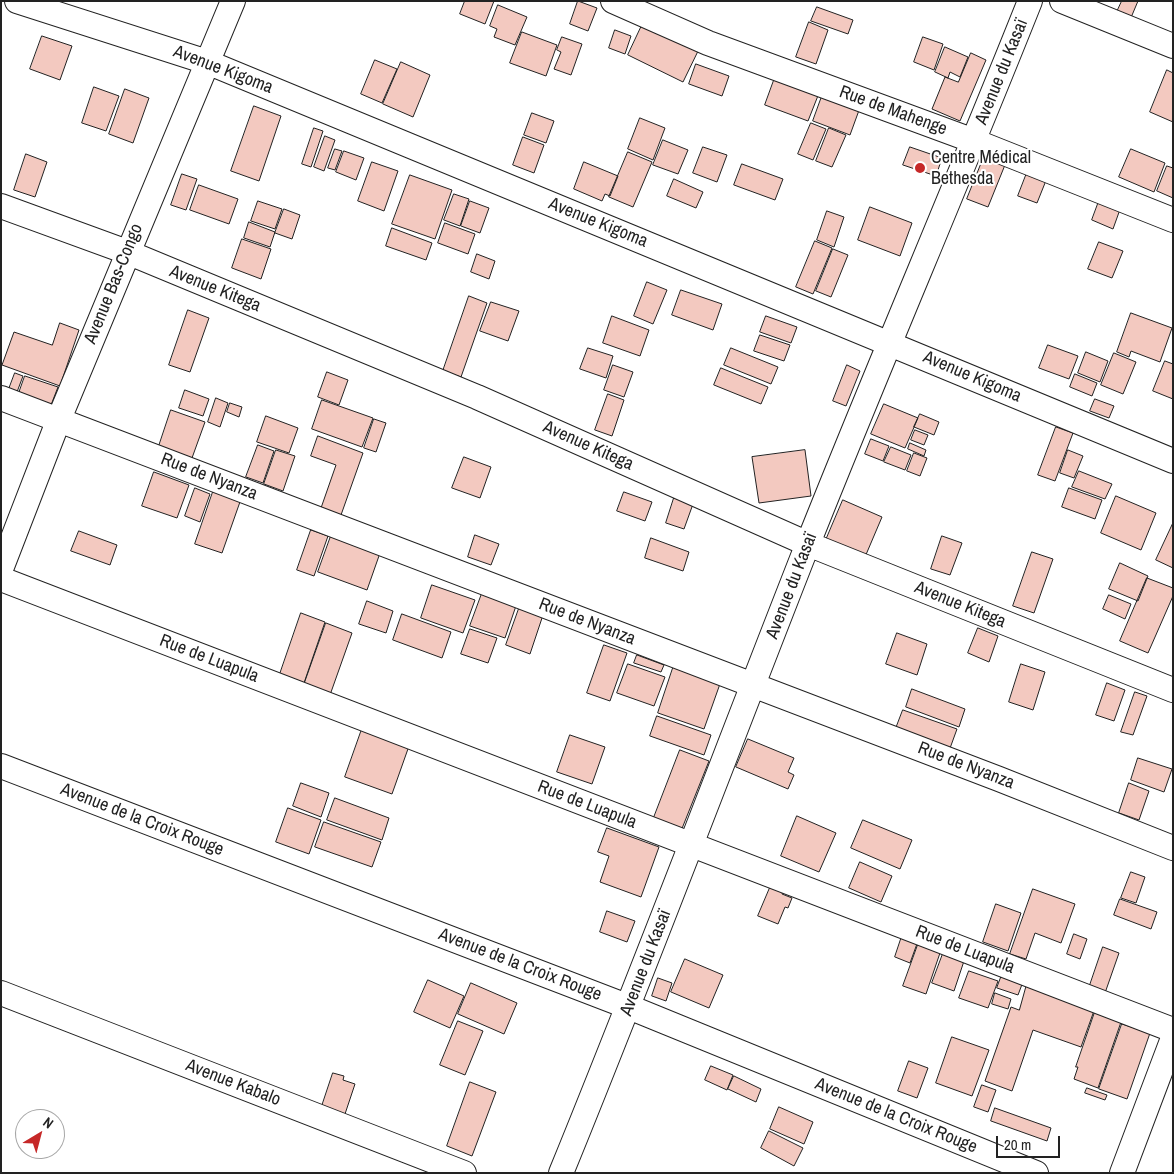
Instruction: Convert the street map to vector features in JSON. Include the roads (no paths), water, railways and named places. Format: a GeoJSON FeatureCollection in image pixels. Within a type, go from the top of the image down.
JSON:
{"type":"FeatureCollection","features":[{"type":"Feature","properties":{"kind":"street","name":"Avenue Kigoma"},"geometry":{"type":"LineString","coordinates":[[17,1],[207,62],[1173,460]]}},
{"type":"Feature","properties":{"kind":"street","name":"Avenue Bas-Congo"},"geometry":{"type":"LineString","coordinates":[[1,569],[59,419],[127,252],[233,1]]}},
{"type":"Feature","properties":{"kind":"street","name":"Rue de Mahenge"},"geometry":{"type":"LineString","coordinates":[[613,1],[708,43],[974,141],[1173,220]]}},
{"type":"Feature","properties":{"kind":"street","name":"Avenue du Kasaï"},"geometry":{"type":"LineString","coordinates":[[561,1173],[629,1007],[808,544],[1030,1]]}},
{"type":"Feature","properties":{"kind":"street"},"geometry":{"type":"LineString","coordinates":[[1062,1],[1173,46]]}},
{"type":"Feature","properties":{"kind":"street","name":"Avenue Kitega"},"geometry":{"type":"LineString","coordinates":[[1,206],[127,252],[477,397],[808,544],[1173,690]]}},
{"type":"Feature","properties":{"kind":"street","name":"Rue de Nyanza"},"geometry":{"type":"LineString","coordinates":[[1,398],[990,775],[1173,848]]}},
{"type":"Feature","properties":{"kind":"street","name":"Rue de Luapula"},"geometry":{"type":"LineString","coordinates":[[1,578],[1173,1030]]}},
{"type":"Feature","properties":{"kind":"street","name":"Avenue de la Croix Rouge"},"geometry":{"type":"LineString","coordinates":[[1,766],[629,1007],[1036,1173]]}},
{"type":"Feature","properties":{"kind":"street","name":"Avenue Kabalo"},"geometry":{"type":"LineString","coordinates":[[1,993],[464,1173]]}},
{"type":"Feature","properties":{"kind":"street"},"geometry":{"type":"LineString","coordinates":[[1122,1173],[1173,1038]]}},
{"type":"Feature","properties":{"kind":"place","name":"Centre Médical Bethesda"},"geometry":{"type":"Point","coordinates":[920,168]}}]}
